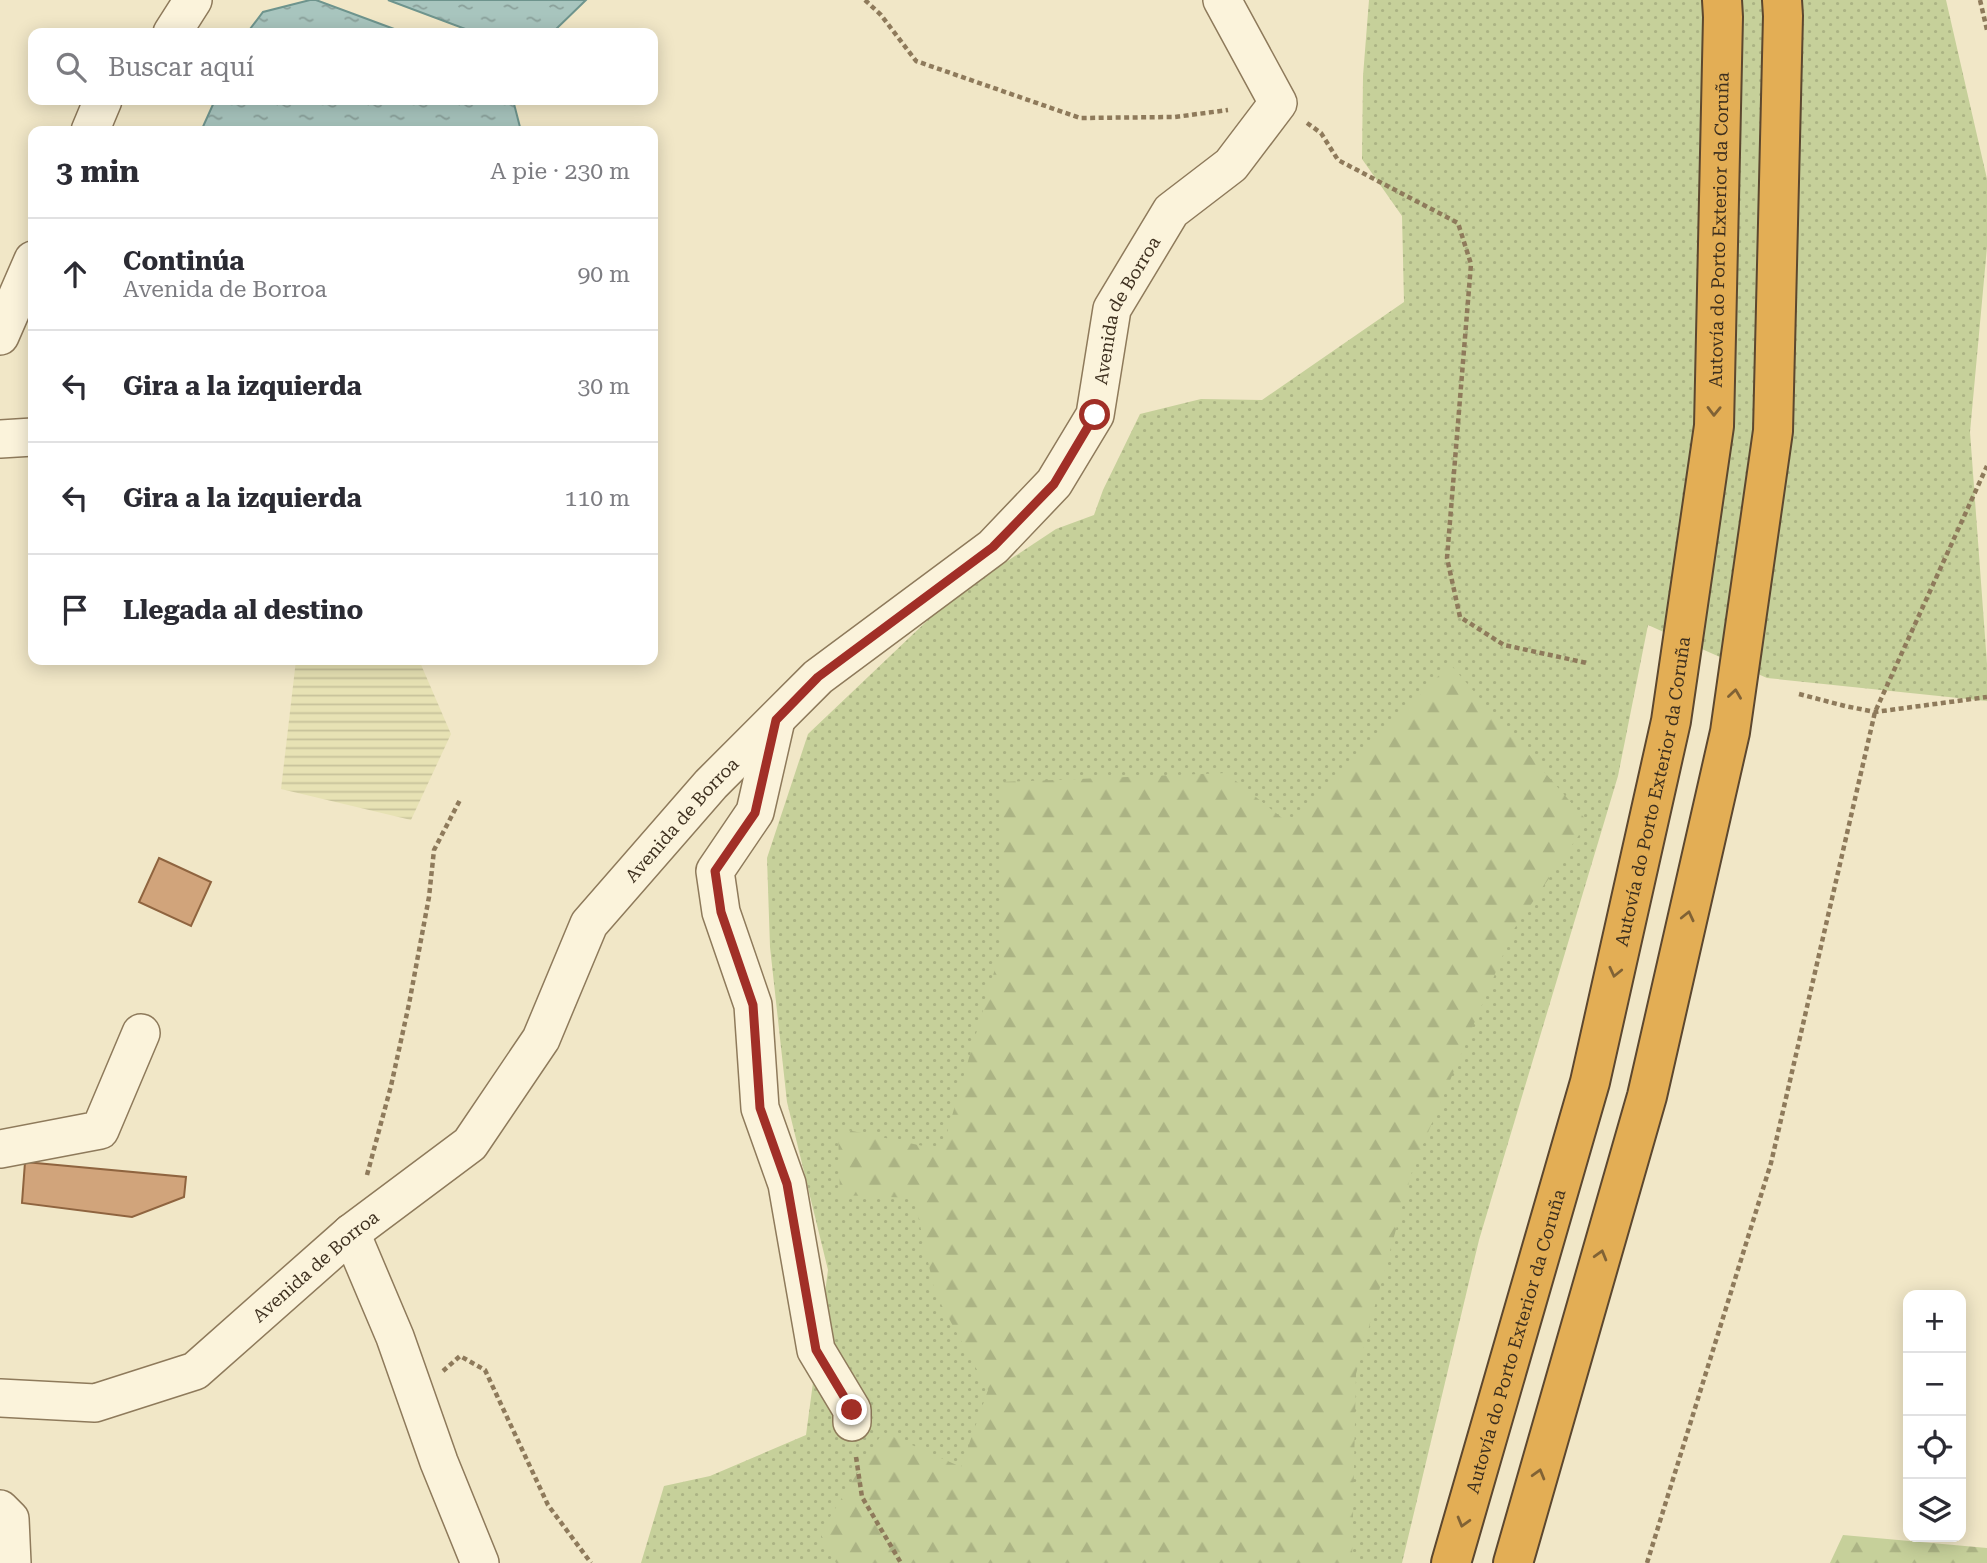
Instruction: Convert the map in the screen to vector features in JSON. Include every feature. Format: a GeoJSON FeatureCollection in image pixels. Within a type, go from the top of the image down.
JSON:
{"type":"FeatureCollection","features":[{"type":"Feature","properties":{"kind":"highway","name":"Autovía do Porto Exterior da Coruña"},"geometry":{"type":"LineString","coordinates":[[1451,1563],[1590,1082],[1671,721],[1714,426],[1722,0]]}},
{"type":"Feature","properties":{"kind":"highway"},"geometry":{"type":"LineString","coordinates":[[1513,1563],[1647,1096],[1730,732],[1773,431],[1782,0]]}},
{"type":"Feature","properties":{"kind":"street"},"geometry":{"type":"LineString","coordinates":[[175,28],[193,0]]}},
{"type":"Feature","properties":{"kind":"street"},"geometry":{"type":"LineString","coordinates":[[1222,0],[1278,103]]}},
{"type":"Feature","properties":{"kind":"street","name":"Avenida de Borroa"},"geometry":{"type":"LineString","coordinates":[[0,1398],[95,1403],[195,1371],[351,1233],[470,1144],[541,1039],[589,924],[711,784],[818,677],[993,547],[1054,484],[1095,415],[1112,309],[1171,211],[1231,165],[1278,103]]}},
{"type":"Feature","properties":{"kind":"street"},"geometry":{"type":"LineString","coordinates":[[92,126],[101,105]]}},
{"type":"Feature","properties":{"kind":"street"},"geometry":{"type":"LineString","coordinates":[[0,336],[28,272]]}},
{"type":"Feature","properties":{"kind":"street"},"geometry":{"type":"LineString","coordinates":[[0,439],[28,437]]}},
{"type":"Feature","properties":{"kind":"street"},"geometry":{"type":"LineString","coordinates":[[776,720],[755,813],[715,871],[721,912],[753,1005],[760,1108],[787,1184],[816,1350],[852,1410],[852,1422]]}},
{"type":"Feature","properties":{"kind":"street"},"geometry":{"type":"LineString","coordinates":[[0,1149],[100,1130],[141,1032]]}},
{"type":"Feature","properties":{"kind":"street"},"geometry":{"type":"LineString","coordinates":[[351,1233],[395,1337],[439,1462],[480,1563]]}},
{"type":"Feature","properties":{"kind":"street"},"geometry":{"type":"LineString","coordinates":[[0,1509],[10,1519],[12,1563]]}},
{"type":"Feature","properties":{"kind":"path"},"geometry":{"type":"LineString","coordinates":[[865,0],[881,15],[916,61],[1080,118],[1175,117],[1278,103],[1321,133],[1338,160],[1458,223],[1471,264],[1447,558],[1460,617],[1504,645],[1587,663]]}},
{"type":"Feature","properties":{"kind":"path"},"geometry":{"type":"LineString","coordinates":[[1980,0],[1987,30]]}},
{"type":"Feature","properties":{"kind":"path"},"geometry":{"type":"LineString","coordinates":[[1647,1563],[1771,1163],[1875,712],[1987,466]]}},
{"type":"Feature","properties":{"kind":"path"},"geometry":{"type":"LineString","coordinates":[[1799,694],[1875,712],[1987,697]]}},
{"type":"Feature","properties":{"kind":"path"},"geometry":{"type":"LineString","coordinates":[[351,1233],[391,1086],[426,910],[435,850],[461,798]]}},
{"type":"Feature","properties":{"kind":"path"},"geometry":{"type":"LineString","coordinates":[[443,1384],[443,1371],[460,1356],[485,1370],[548,1505],[591,1563]]}},
{"type":"Feature","properties":{"kind":"path"},"geometry":{"type":"LineString","coordinates":[[852,1422],[862,1497],[901,1563]]}},
{"type":"Feature","properties":{"kind":"shaded area"},"geometry":{"type":"Polygon","coordinates":[[[295,665],[421,665],[451,734],[411,820],[281,789],[295,665]]]}},
{"type":"Feature","properties":{"kind":"green space"},"geometry":{"type":"Polygon","coordinates":[[[1369,0],[1946,0],[1987,179],[1987,247],[1970,432],[1987,664],[1987,701],[1767,678],[1648,625],[1618,776],[1479,1240],[1402,1563],[641,1563],[664,1486],[710,1476],[806,1435],[828,1270],[787,1102],[770,947],[767,858],[808,734],[950,599],[1056,529],[1094,515],[1103,490],[1140,414],[1201,399],[1262,400],[1404,302],[1402,216],[1362,159],[1363,76],[1369,0]]]}},
{"type":"Feature","properties":{"kind":"green space"},"geometry":{"type":"Polygon","coordinates":[[[1450,664],[1588,822],[1514,929],[1413,1168],[1356,1374],[1352,1563],[836,1563],[820,1533],[883,1432],[961,1467],[988,1390],[935,1293],[914,1198],[840,1195],[838,1128],[942,1150],[1002,945],[1002,782],[1226,773],[1292,826],[1450,664]]]}},
{"type":"Feature","properties":{"kind":"green space"},"geometry":{"type":"Polygon","coordinates":[[[1843,1535],[1987,1548],[1987,1563],[1830,1563],[1843,1535]]]}},
{"type":"Feature","properties":{"kind":"water"},"geometry":{"type":"Polygon","coordinates":[[[316,0],[392,28],[251,28],[263,12],[316,0]]]}},
{"type":"Feature","properties":{"kind":"water"},"geometry":{"type":"Polygon","coordinates":[[[388,0],[586,0],[557,28],[463,28],[388,0]]]}},
{"type":"Feature","properties":{"kind":"water"},"geometry":{"type":"Polygon","coordinates":[[[213,105],[514,105],[520,126],[203,126],[213,105]]]}},
{"type":"Feature","properties":{"kind":"building"},"geometry":{"type":"Polygon","coordinates":[[[159,858],[211,882],[191,926],[139,902],[159,858]]]}},
{"type":"Feature","properties":{"kind":"building"},"geometry":{"type":"Polygon","coordinates":[[[25,1162],[186,1177],[184,1197],[132,1217],[22,1203],[25,1162]]]}},
{"type":"Feature","properties":{"kind":"route"},"geometry":{"type":"LineString","coordinates":[[852,1410],[816,1350],[787,1184],[760,1108],[753,1005],[721,912],[715,871],[755,813],[776,720],[818,677],[993,547],[1054,484],[1095,415]]}}]}
